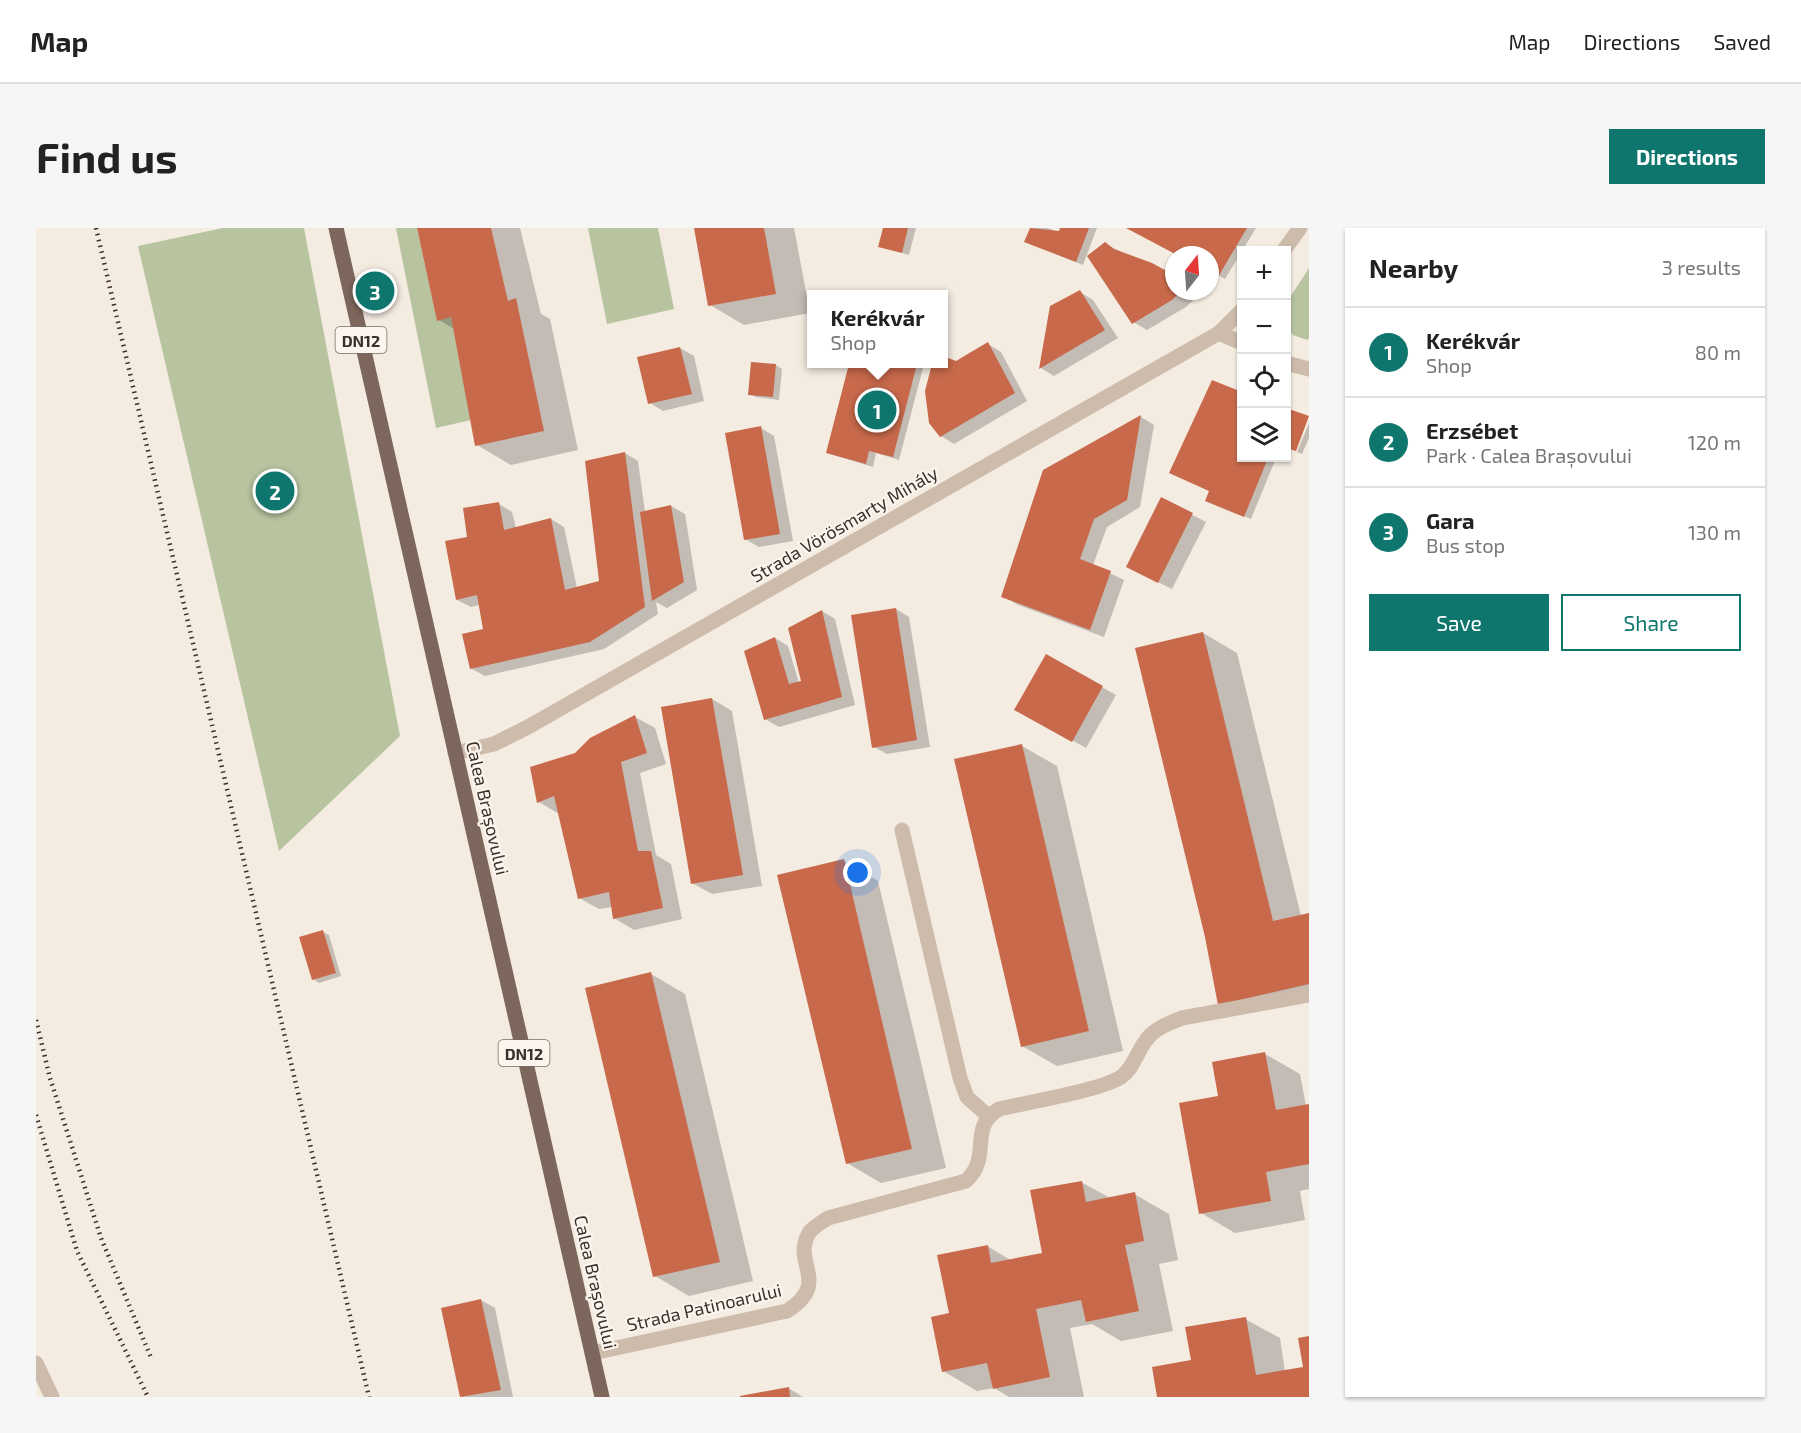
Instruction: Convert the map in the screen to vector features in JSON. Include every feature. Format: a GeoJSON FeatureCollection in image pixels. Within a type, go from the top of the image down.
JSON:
{"type":"FeatureCollection","features":[{"type":"Feature","properties":{"kind":"main road","name":"Calea Brașovului"},"geometry":{"type":"LineString","coordinates":[[336,228],[602,1397]]}},
{"type":"Feature","properties":{"kind":"street"},"geometry":{"type":"LineString","coordinates":[[1287,246],[1300,228]]}},
{"type":"Feature","properties":{"kind":"street","name":"Strada Vörösmarty Mihály"},"geometry":{"type":"LineString","coordinates":[[456,753],[494,744],[528,727],[1219,333],[1237,315]]}},
{"type":"Feature","properties":{"kind":"street"},"geometry":{"type":"LineString","coordinates":[[1219,333],[1237,341]]}},
{"type":"Feature","properties":{"kind":"street"},"geometry":{"type":"LineString","coordinates":[[1291,364],[1309,369]]}},
{"type":"Feature","properties":{"kind":"street"},"geometry":{"type":"LineString","coordinates":[[902,830],[960,1078],[967,1098],[987,1116],[999,1108],[1101,1085],[1121,1077],[1133,1064],[1147,1038],[1163,1026],[1182,1018],[1309,995]]}},
{"type":"Feature","properties":{"kind":"street","name":"Strada Patinoarului"},"geometry":{"type":"LineString","coordinates":[[592,1353],[787,1311],[799,1303],[808,1291],[810,1276],[803,1248],[810,1231],[828,1218],[966,1181],[977,1171],[982,1129],[987,1116]]}},
{"type":"Feature","properties":{"kind":"street"},"geometry":{"type":"LineString","coordinates":[[36,1363],[52,1397]]}},
{"type":"Feature","properties":{"kind":"green space"},"geometry":{"type":"Polygon","coordinates":[[[223,228],[304,228],[400,736],[279,851],[138,246],[223,228]]]}},
{"type":"Feature","properties":{"kind":"green space"},"geometry":{"type":"Polygon","coordinates":[[[396,228],[417,228],[437,320],[451,317],[471,420],[436,428],[396,228]]]}},
{"type":"Feature","properties":{"kind":"green space"},"geometry":{"type":"Polygon","coordinates":[[[588,228],[658,228],[674,309],[607,324],[588,228]]]}},
{"type":"Feature","properties":{"kind":"green space"},"geometry":{"type":"Polygon","coordinates":[[[1309,268],[1309,338],[1307,340],[1291,333],[1291,296],[1309,268]]]}},
{"type":"Feature","properties":{"kind":"building"},"geometry":{"type":"Polygon","coordinates":[[[417,228],[491,228],[508,301],[516,298],[544,431],[475,446],[451,317],[437,321],[417,228]]]}},
{"type":"Feature","properties":{"kind":"building"},"geometry":{"type":"Polygon","coordinates":[[[694,228],[764,228],[776,294],[708,306],[694,228]]]}},
{"type":"Feature","properties":{"kind":"building"},"geometry":{"type":"Polygon","coordinates":[[[883,228],[908,228],[902,253],[878,247],[883,228]]]}},
{"type":"Feature","properties":{"kind":"building"},"geometry":{"type":"Polygon","coordinates":[[[1030,228],[1059,231],[1060,228],[1089,228],[1076,262],[1024,242],[1030,228]]]}},
{"type":"Feature","properties":{"kind":"building"},"geometry":{"type":"Polygon","coordinates":[[[1126,228],[1247,228],[1219,275],[1219,246],[1165,246],[1165,249],[1126,228]]]}},
{"type":"Feature","properties":{"kind":"building"},"geometry":{"type":"Polygon","coordinates":[[[1105,242],[1114,249],[1152,263],[1165,270],[1165,300],[1172,300],[1132,324],[1087,256],[1105,242]]]}},
{"type":"Feature","properties":{"kind":"building"},"geometry":{"type":"Polygon","coordinates":[[[1080,290],[1105,330],[1039,369],[1050,306],[1080,290]]]}},
{"type":"Feature","properties":{"kind":"building"},"geometry":{"type":"Polygon","coordinates":[[[988,342],[1015,393],[940,437],[929,423],[925,391],[931,368],[948,368],[948,358],[956,361],[988,342]]]}},
{"type":"Feature","properties":{"kind":"building"},"geometry":{"type":"Polygon","coordinates":[[[680,347],[692,394],[648,404],[637,357],[680,347]]]}},
{"type":"Feature","properties":{"kind":"building"},"geometry":{"type":"Polygon","coordinates":[[[751,362],[776,364],[773,397],[748,395],[751,362]]]}},
{"type":"Feature","properties":{"kind":"building"},"geometry":{"type":"Polygon","coordinates":[[[848,368],[916,368],[893,457],[869,451],[866,464],[826,453],[848,368]]]}},
{"type":"Feature","properties":{"kind":"building"},"geometry":{"type":"Polygon","coordinates":[[[1212,380],[1237,390],[1237,462],[1266,462],[1244,517],[1205,501],[1209,491],[1169,473],[1212,380]]]}},
{"type":"Feature","properties":{"kind":"building"},"geometry":{"type":"Polygon","coordinates":[[[1291,410],[1309,416],[1296,451],[1291,450],[1291,410]]]}},
{"type":"Feature","properties":{"kind":"building"},"geometry":{"type":"Polygon","coordinates":[[[1141,415],[1127,500],[1094,519],[1080,559],[1111,571],[1090,630],[1001,597],[1043,470],[1141,415]]]}},
{"type":"Feature","properties":{"kind":"building"},"geometry":{"type":"Polygon","coordinates":[[[761,426],[780,534],[744,540],[725,433],[761,426]]]}},
{"type":"Feature","properties":{"kind":"building"},"geometry":{"type":"Polygon","coordinates":[[[625,452],[645,607],[590,642],[470,669],[462,634],[483,629],[477,595],[456,600],[445,541],[467,537],[463,508],[499,502],[504,530],[551,518],[565,590],[599,581],[585,461],[625,452]]]}},
{"type":"Feature","properties":{"kind":"building"},"geometry":{"type":"Polygon","coordinates":[[[1161,497],[1193,513],[1158,583],[1126,567],[1161,497]]]}},
{"type":"Feature","properties":{"kind":"building"},"geometry":{"type":"Polygon","coordinates":[[[671,505],[684,582],[652,601],[640,512],[671,505]]]}},
{"type":"Feature","properties":{"kind":"building"},"geometry":{"type":"Polygon","coordinates":[[[896,608],[917,740],[872,748],[851,615],[896,608]]]}},
{"type":"Feature","properties":{"kind":"building"},"geometry":{"type":"Polygon","coordinates":[[[822,610],[842,697],[764,720],[744,651],[775,637],[789,684],[801,681],[788,628],[822,610]]]}},
{"type":"Feature","properties":{"kind":"building"},"geometry":{"type":"Polygon","coordinates":[[[1203,632],[1273,921],[1309,913],[1309,984],[1218,1005],[1205,937],[1135,648],[1203,632]]]}},
{"type":"Feature","properties":{"kind":"building"},"geometry":{"type":"Polygon","coordinates":[[[1046,654],[1103,686],[1072,742],[1014,710],[1046,654]]]}},
{"type":"Feature","properties":{"kind":"building"},"geometry":{"type":"Polygon","coordinates":[[[712,698],[743,875],[691,884],[661,707],[712,698]]]}},
{"type":"Feature","properties":{"kind":"building"},"geometry":{"type":"Polygon","coordinates":[[[635,715],[647,753],[621,762],[638,851],[651,851],[663,908],[613,919],[609,892],[578,899],[554,796],[537,803],[530,767],[575,753],[590,738],[635,715]]]}},
{"type":"Feature","properties":{"kind":"building"},"geometry":{"type":"Polygon","coordinates":[[[1022,744],[1089,1031],[1021,1047],[954,759],[1022,744]]]}},
{"type":"Feature","properties":{"kind":"building"},"geometry":{"type":"Polygon","coordinates":[[[844,859],[912,1149],[846,1164],[777,875],[844,859]]]}},
{"type":"Feature","properties":{"kind":"building"},"geometry":{"type":"Polygon","coordinates":[[[323,930],[336,973],[312,980],[299,937],[323,930]]]}},
{"type":"Feature","properties":{"kind":"building"},"geometry":{"type":"Polygon","coordinates":[[[651,972],[720,1262],[653,1277],[585,988],[651,972]]]}},
{"type":"Feature","properties":{"kind":"building"},"geometry":{"type":"Polygon","coordinates":[[[1265,1052],[1276,1110],[1309,1104],[1309,1164],[1266,1172],[1271,1201],[1199,1214],[1179,1103],[1218,1096],[1212,1062],[1265,1052]]]}},
{"type":"Feature","properties":{"kind":"building"},"geometry":{"type":"Polygon","coordinates":[[[1082,1181],[1086,1202],[1135,1192],[1144,1241],[1125,1245],[1139,1311],[1086,1322],[1081,1300],[1036,1309],[1050,1377],[993,1389],[987,1363],[942,1372],[931,1317],[949,1313],[937,1255],[988,1245],[991,1263],[1042,1253],[1030,1190],[1082,1181]]]}},
{"type":"Feature","properties":{"kind":"building"},"geometry":{"type":"Polygon","coordinates":[[[481,1299],[501,1390],[460,1397],[441,1308],[481,1299]]]}},
{"type":"Feature","properties":{"kind":"building"},"geometry":{"type":"Polygon","coordinates":[[[1246,1317],[1256,1375],[1303,1367],[1298,1338],[1309,1336],[1309,1397],[1157,1397],[1152,1367],[1191,1360],[1185,1327],[1246,1317]]]}},
{"type":"Feature","properties":{"kind":"building"},"geometry":{"type":"Polygon","coordinates":[[[789,1387],[790,1397],[740,1397],[740,1396],[789,1387]]]}},
{"type":"Feature","properties":{"kind":"railway"},"geometry":{"type":"LineString","coordinates":[[96,228],[369,1397]]}},
{"type":"Feature","properties":{"kind":"railway"},"geometry":{"type":"LineString","coordinates":[[36,1020],[50,1078],[101,1238],[152,1360]]}},
{"type":"Feature","properties":{"kind":"railway"},"geometry":{"type":"LineString","coordinates":[[36,1115],[77,1251],[148,1397]]}},
{"type":"Feature","properties":{"kind":"place","name":"Gara"},"geometry":{"type":"Point","coordinates":[375,291]}},
{"type":"Feature","properties":{"kind":"place","name":"Kerékvár"},"geometry":{"type":"Point","coordinates":[877,410]}},
{"type":"Feature","properties":{"kind":"place","name":"Erzsébet"},"geometry":{"type":"Point","coordinates":[275,491]}}]}
